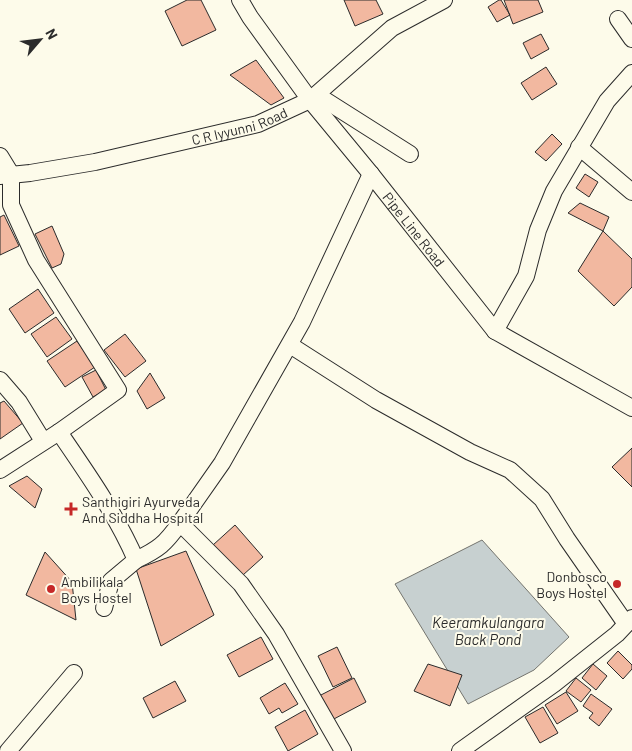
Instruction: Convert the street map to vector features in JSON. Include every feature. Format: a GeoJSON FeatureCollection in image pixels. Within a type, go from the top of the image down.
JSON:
{"type":"FeatureCollection","features":[{"type":"Feature","properties":{"kind":"street","name":"Pipe Line Road"},"geometry":{"type":"LineString","coordinates":[[240,0],[250,17],[495,331],[632,408]]}},
{"type":"Feature","properties":{"kind":"street","name":"C R Iyyunni Road"},"geometry":{"type":"LineString","coordinates":[[5,175],[30,173],[96,162],[258,124],[314,98],[392,28],[444,0]]}},
{"type":"Feature","properties":{"kind":"street"},"geometry":{"type":"LineString","coordinates":[[618,19],[632,39]]}},
{"type":"Feature","properties":{"kind":"street"},"geometry":{"type":"LineString","coordinates":[[495,331],[526,276],[538,230],[554,191],[607,102],[632,73]]}},
{"type":"Feature","properties":{"kind":"street"},"geometry":{"type":"LineString","coordinates":[[314,98],[410,154]]}},
{"type":"Feature","properties":{"kind":"street"},"geometry":{"type":"LineString","coordinates":[[579,147],[632,192]]}},
{"type":"Feature","properties":{"kind":"street"},"geometry":{"type":"LineString","coordinates":[[0,156],[12,205],[36,260],[118,390],[59,432],[0,470]]}},
{"type":"Feature","properties":{"kind":"street"},"geometry":{"type":"LineString","coordinates":[[104,608],[110,581],[136,560],[155,551],[167,541],[222,463],[306,314],[371,174]]}},
{"type":"Feature","properties":{"kind":"street"},"geometry":{"type":"LineString","coordinates":[[290,345],[376,400],[470,452],[510,470],[542,499],[567,539],[629,621],[554,684],[460,751]]}},
{"type":"Feature","properties":{"kind":"street"},"geometry":{"type":"LineString","coordinates":[[0,380],[18,402],[43,441]]}},
{"type":"Feature","properties":{"kind":"street"},"geometry":{"type":"LineString","coordinates":[[59,432],[125,535],[136,560]]}},
{"type":"Feature","properties":{"kind":"street"},"geometry":{"type":"LineString","coordinates":[[180,523],[241,584],[276,634],[343,751]]}},
{"type":"Feature","properties":{"kind":"street"},"geometry":{"type":"LineString","coordinates":[[8,751],[74,673]]}},
{"type":"Feature","properties":{"kind":"water","name":"Keeramkulangara Back Pond"},"geometry":{"type":"Polygon","coordinates":[[[482,540],[569,637],[534,670],[468,704],[395,584],[482,540]]]}},
{"type":"Feature","properties":{"kind":"building"},"geometry":{"type":"Polygon","coordinates":[[[187,0],[201,0],[216,30],[182,46],[165,11],[187,0]]]}},
{"type":"Feature","properties":{"kind":"building"},"geometry":{"type":"Polygon","coordinates":[[[344,0],[376,0],[383,14],[355,26],[344,0]]]}},
{"type":"Feature","properties":{"kind":"building"},"geometry":{"type":"Polygon","coordinates":[[[501,0],[510,15],[497,22],[488,7],[501,0]]]}},
{"type":"Feature","properties":{"kind":"building"},"geometry":{"type":"Polygon","coordinates":[[[504,0],[538,0],[543,12],[513,24],[504,0]]]}},
{"type":"Feature","properties":{"kind":"building"},"geometry":{"type":"Polygon","coordinates":[[[541,34],[549,49],[531,59],[523,43],[541,34]]]}},
{"type":"Feature","properties":{"kind":"building"},"geometry":{"type":"Polygon","coordinates":[[[256,60],[284,98],[271,105],[230,75],[256,60]]]}},
{"type":"Feature","properties":{"kind":"building"},"geometry":{"type":"Polygon","coordinates":[[[546,67],[557,84],[532,100],[521,83],[546,67]]]}},
{"type":"Feature","properties":{"kind":"building"},"geometry":{"type":"Polygon","coordinates":[[[552,134],[562,144],[546,161],[535,152],[552,134]]]}},
{"type":"Feature","properties":{"kind":"building"},"geometry":{"type":"Polygon","coordinates":[[[585,174],[598,182],[589,197],[576,188],[585,174]]]}},
{"type":"Feature","properties":{"kind":"building"},"geometry":{"type":"Polygon","coordinates":[[[580,203],[609,217],[603,231],[568,213],[580,203]]]}},
{"type":"Feature","properties":{"kind":"building"},"geometry":{"type":"Polygon","coordinates":[[[4,215],[19,246],[0,255],[0,217],[4,215]]]}},
{"type":"Feature","properties":{"kind":"building"},"geometry":{"type":"Polygon","coordinates":[[[52,226],[64,254],[61,264],[52,268],[35,234],[52,226]]]}},
{"type":"Feature","properties":{"kind":"building"},"geometry":{"type":"Polygon","coordinates":[[[603,231],[632,259],[632,287],[614,306],[578,271],[603,231]]]}},
{"type":"Feature","properties":{"kind":"building"},"geometry":{"type":"Polygon","coordinates":[[[38,289],[54,313],[25,333],[9,309],[38,289]]]}},
{"type":"Feature","properties":{"kind":"building"},"geometry":{"type":"Polygon","coordinates":[[[56,317],[72,339],[47,357],[31,334],[56,317]]]}},
{"type":"Feature","properties":{"kind":"building"},"geometry":{"type":"Polygon","coordinates":[[[125,334],[146,361],[125,377],[104,350],[125,334]]]}},
{"type":"Feature","properties":{"kind":"building"},"geometry":{"type":"Polygon","coordinates":[[[77,341],[95,367],[65,387],[47,361],[77,341]]]}},
{"type":"Feature","properties":{"kind":"building"},"geometry":{"type":"Polygon","coordinates":[[[96,370],[106,390],[93,397],[82,377],[96,370]]]}},
{"type":"Feature","properties":{"kind":"building"},"geometry":{"type":"Polygon","coordinates":[[[150,373],[165,398],[147,409],[137,391],[150,373]]]}},
{"type":"Feature","properties":{"kind":"building"},"geometry":{"type":"Polygon","coordinates":[[[4,401],[23,423],[0,439],[0,403],[4,401]]]}},
{"type":"Feature","properties":{"kind":"building"},"geometry":{"type":"Polygon","coordinates":[[[632,448],[632,487],[612,467],[632,448]]]}},
{"type":"Feature","properties":{"kind":"building"},"geometry":{"type":"Polygon","coordinates":[[[27,476],[42,489],[35,508],[9,486],[27,476]]]}},
{"type":"Feature","properties":{"kind":"building"},"geometry":{"type":"Polygon","coordinates":[[[235,525],[263,557],[243,575],[213,545],[235,525]]]}},
{"type":"Feature","properties":{"kind":"building"},"geometry":{"type":"Polygon","coordinates":[[[186,551],[214,615],[161,646],[136,569],[186,551]]]}},
{"type":"Feature","properties":{"kind":"building","name":"Ambilikala Boys Hostel"},"geometry":{"type":"Polygon","coordinates":[[[45,552],[72,582],[76,620],[26,595],[45,552]]]}},
{"type":"Feature","properties":{"kind":"building"},"geometry":{"type":"Polygon","coordinates":[[[261,637],[273,659],[239,677],[227,655],[261,637]]]}},
{"type":"Feature","properties":{"kind":"building"},"geometry":{"type":"Polygon","coordinates":[[[337,647],[352,678],[333,687],[318,656],[337,647]]]}},
{"type":"Feature","properties":{"kind":"building"},"geometry":{"type":"Polygon","coordinates":[[[618,651],[632,665],[632,669],[623,679],[607,663],[618,651]]]}},
{"type":"Feature","properties":{"kind":"building"},"geometry":{"type":"Polygon","coordinates":[[[428,664],[462,675],[450,706],[414,691],[428,664]]]}},
{"type":"Feature","properties":{"kind":"building"},"geometry":{"type":"Polygon","coordinates":[[[593,664],[607,676],[596,690],[582,678],[593,664]]]}},
{"type":"Feature","properties":{"kind":"building"},"geometry":{"type":"Polygon","coordinates":[[[354,678],[366,702],[332,720],[319,696],[354,678]]]}},
{"type":"Feature","properties":{"kind":"building"},"geometry":{"type":"Polygon","coordinates":[[[576,678],[591,690],[581,702],[566,691],[576,678]]]}},
{"type":"Feature","properties":{"kind":"building"},"geometry":{"type":"Polygon","coordinates":[[[175,681],[186,701],[153,718],[143,698],[175,681]]]}},
{"type":"Feature","properties":{"kind":"building"},"geometry":{"type":"Polygon","coordinates":[[[285,683],[298,704],[282,713],[279,708],[269,714],[260,698],[285,683]]]}},
{"type":"Feature","properties":{"kind":"building"},"geometry":{"type":"Polygon","coordinates":[[[566,692],[578,711],[557,724],[545,705],[566,692]]]}},
{"type":"Feature","properties":{"kind":"building"},"geometry":{"type":"Polygon","coordinates":[[[591,694],[612,709],[599,726],[589,718],[593,713],[583,706],[591,694]]]}},
{"type":"Feature","properties":{"kind":"building"},"geometry":{"type":"Polygon","coordinates":[[[543,707],[558,733],[540,743],[525,717],[543,707]]]}},
{"type":"Feature","properties":{"kind":"building"},"geometry":{"type":"Polygon","coordinates":[[[305,710],[318,734],[288,751],[275,727],[305,710]]]}},
{"type":"Feature","properties":{"kind":"place","name":"Santhigiri Ayurveda And Siddha Hospital"},"geometry":{"type":"Point","coordinates":[71,509]}},
{"type":"Feature","properties":{"kind":"place","name":"Donbosco Boys Hostel"},"geometry":{"type":"Point","coordinates":[617,584]}},
{"type":"Feature","properties":{"kind":"place","name":"Ambilikala Boys Hostel"},"geometry":{"type":"Point","coordinates":[51,589]}}]}
